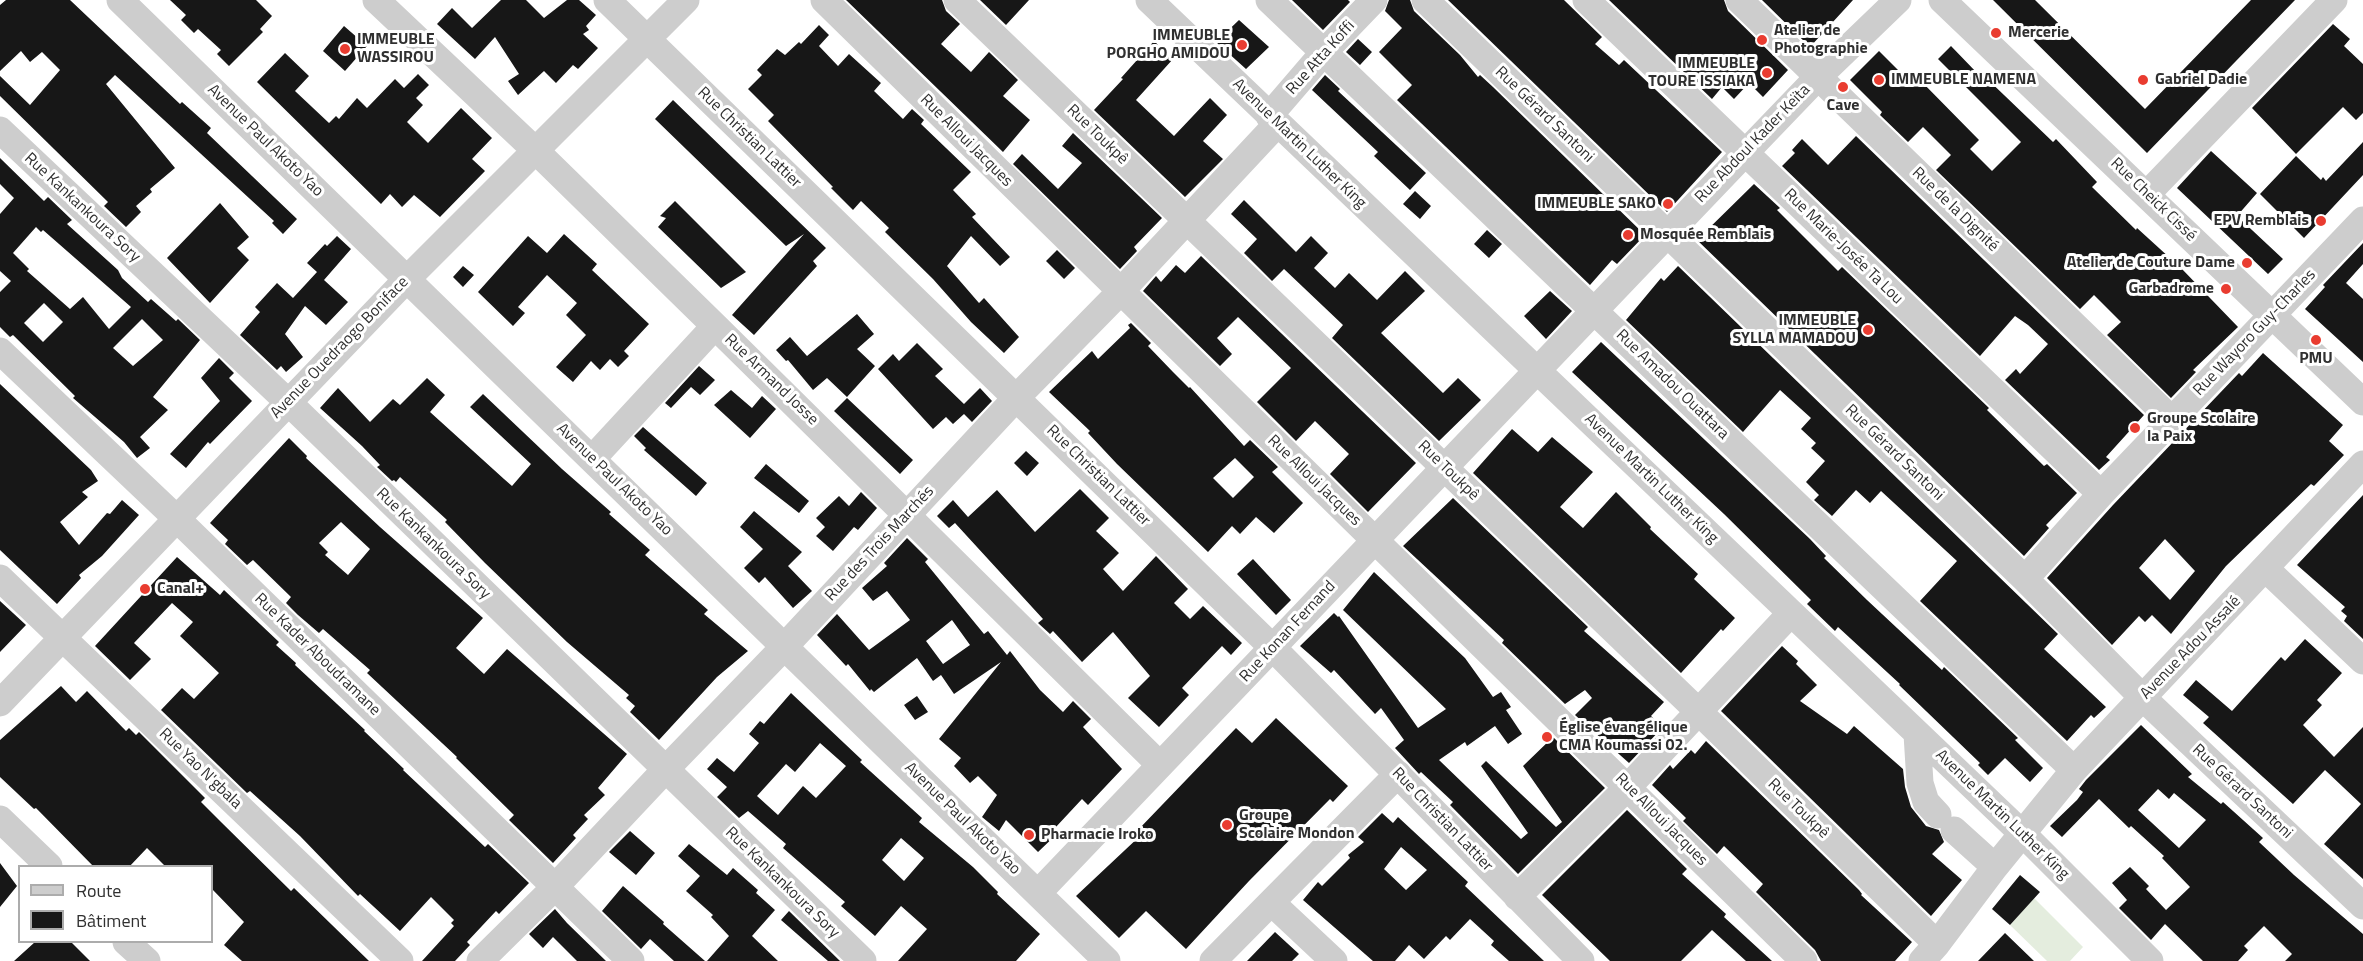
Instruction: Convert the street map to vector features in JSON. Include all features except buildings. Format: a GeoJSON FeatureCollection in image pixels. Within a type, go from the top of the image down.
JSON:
{"type":"FeatureCollection","features":[{"type":"Feature","properties":{"kind":"street","name":"Avenue Paul Akoto Yao"},"geometry":{"type":"LineString","coordinates":[[120,0],[1107,961]]}},
{"type":"Feature","properties":{"kind":"street","name":"Rue Armand Josse"},"geometry":{"type":"LineString","coordinates":[[376,0],[535,150],[908,514],[1160,765]]}},
{"type":"Feature","properties":{"kind":"street","name":"Rue Christian Lattier"},"geometry":{"type":"LineString","coordinates":[[607,0],[1273,648],[1581,961]]}},
{"type":"Feature","properties":{"kind":"street","name":"Avenue Ouedraogo Boniface"},"geometry":{"type":"LineString","coordinates":[[0,703],[406,279],[686,0]]}},
{"type":"Feature","properties":{"kind":"street","name":"Rue Alloui Jacques"},"geometry":{"type":"LineString","coordinates":[[824,0],[1804,961]]}},
{"type":"Feature","properties":{"kind":"street","name":"Rue Toukpê"},"geometry":{"type":"LineString","coordinates":[[957,0],[1699,712],[1930,953]]}},
{"type":"Feature","properties":{"kind":"street","name":"Avenue Martin Luther King"},"geometry":{"type":"LineString","coordinates":[[1149,0],[2022,834],[2150,961]]}},
{"type":"Feature","properties":{"kind":"street","name":"Rue Amadou Ouattara"},"geometry":{"type":"LineString","coordinates":[[1269,0],[2074,770]]}},
{"type":"Feature","properties":{"kind":"street","name":"Rue Atta Koffi"},"geometry":{"type":"LineString","coordinates":[[1273,120],[1324,52],[1374,0]]}},
{"type":"Feature","properties":{"kind":"street","name":"Rue Gérard Santoni"},"geometry":{"type":"LineString","coordinates":[[1425,0],[2025,579],[2143,698],[2363,906]]}},
{"type":"Feature","properties":{"kind":"street","name":"Rue Marie-Josée Ta Lou"},"geometry":{"type":"LineString","coordinates":[[1586,0],[2102,494]]}},
{"type":"Feature","properties":{"kind":"street","name":"Rue de la Dignité"},"geometry":{"type":"LineString","coordinates":[[1738,0],[2172,420]]}},
{"type":"Feature","properties":{"kind":"street","name":"Rue Abdoul Kader Keïta"},"geometry":{"type":"LineString","coordinates":[[1537,369],[1818,77],[1899,0]]}},
{"type":"Feature","properties":{"kind":"street","name":"Rue Cheick Cissé"},"geometry":{"type":"LineString","coordinates":[[1942,0],[2363,402]]}},
{"type":"Feature","properties":{"kind":"street"},"geometry":{"type":"LineString","coordinates":[[2147,194],[2334,0]]}},
{"type":"Feature","properties":{"kind":"street","name":"Rue des Trois Marchés"},"geometry":{"type":"LineString","coordinates":[[480,961],[555,887],[664,770],[785,646],[1017,397],[1120,292],[1186,221],[1273,120]]}},
{"type":"Feature","properties":{"kind":"street","name":"Rue Kankankoura Sory"},"geometry":{"type":"LineString","coordinates":[[0,130],[288,402],[863,961]]}},
{"type":"Feature","properties":{"kind":"street","name":"Rue Wayoro Guy-Charles"},"geometry":{"type":"LineString","coordinates":[[2025,579],[2102,494],[2363,220]]}},
{"type":"Feature","properties":{"kind":"street"},"geometry":{"type":"LineString","coordinates":[[592,459],[715,326]]}},
{"type":"Feature","properties":{"kind":"street","name":"Rue Kader Aboudramane"},"geometry":{"type":"LineString","coordinates":[[0,351],[176,518],[631,961]]}},
{"type":"Feature","properties":{"kind":"street","name":"Rue Konan Fernand"},"geometry":{"type":"LineString","coordinates":[[1038,893],[1537,369]]}},
{"type":"Feature","properties":{"kind":"street","name":"Avenue Adou Assalé"},"geometry":{"type":"LineString","coordinates":[[1930,953],[1995,867],[2074,770],[2363,464]]}},
{"type":"Feature","properties":{"kind":"street"},"geometry":{"type":"LineString","coordinates":[[2266,569],[2363,661]]}},
{"type":"Feature","properties":{"kind":"street","name":"Rue Yao N'gbala"},"geometry":{"type":"LineString","coordinates":[[0,578],[400,961]]}},
{"type":"Feature","properties":{"kind":"street"},"geometry":{"type":"LineString","coordinates":[[1518,897],[1628,787],[1791,613]]}},
{"type":"Feature","properties":{"kind":"street"},"geometry":{"type":"LineString","coordinates":[[1917,734],[1920,783],[1926,802],[1995,867]]}},
{"type":"Feature","properties":{"kind":"street"},"geometry":{"type":"LineString","coordinates":[[1213,961],[1398,774]]}},
{"type":"Feature","properties":{"kind":"street"},"geometry":{"type":"LineString","coordinates":[[0,819],[47,865]]}},
{"type":"Feature","properties":{"kind":"street"},"geometry":{"type":"LineString","coordinates":[[1272,903],[1334,961]]}},
{"type":"Feature","properties":{"kind":"green space"},"geometry":{"type":"Polygon","coordinates":[[[2034,898],[2083,947],[2070,961],[2047,961],[2010,925],[2034,898]]]}},
{"type":"Feature","properties":{"kind":"place","name":"Mercerie"},"geometry":{"type":"Point","coordinates":[1996,33]}},
{"type":"Feature","properties":{"kind":"place","name":"Atelier de Photographie"},"geometry":{"type":"Point","coordinates":[1762,40]}},
{"type":"Feature","properties":{"kind":"place","name":"IMMEUBLE PORGHO AMIDOU"},"geometry":{"type":"Point","coordinates":[1242,45]}},
{"type":"Feature","properties":{"kind":"place","name":"IMMEUBLE WASSIROU"},"geometry":{"type":"Point","coordinates":[345,49]}},
{"type":"Feature","properties":{"kind":"place","name":"IMMEUBLE TOURE ISSIAKA"},"geometry":{"type":"Point","coordinates":[1767,73]}},
{"type":"Feature","properties":{"kind":"place","name":"IMMEUBLE NAMENA"},"geometry":{"type":"Point","coordinates":[1879,80]}},
{"type":"Feature","properties":{"kind":"place","name":"Gabriel Dadie"},"geometry":{"type":"Point","coordinates":[2143,80]}},
{"type":"Feature","properties":{"kind":"place","name":"Cave"},"geometry":{"type":"Point","coordinates":[1843,87]}},
{"type":"Feature","properties":{"kind":"place","name":"IMMEUBLE SAKO"},"geometry":{"type":"Point","coordinates":[1668,204]}},
{"type":"Feature","properties":{"kind":"place","name":"EPV Remblais"},"geometry":{"type":"Point","coordinates":[2321,221]}},
{"type":"Feature","properties":{"kind":"place","name":"Mosquée Remblais"},"geometry":{"type":"Point","coordinates":[1628,235]}},
{"type":"Feature","properties":{"kind":"place","name":"Atelier de Couture Dame"},"geometry":{"type":"Point","coordinates":[2247,263]}},
{"type":"Feature","properties":{"kind":"place","name":"Garbadrome"},"geometry":{"type":"Point","coordinates":[2226,289]}},
{"type":"Feature","properties":{"kind":"place","name":"IMMEUBLE SYLLA MAMADOU"},"geometry":{"type":"Point","coordinates":[1868,330]}},
{"type":"Feature","properties":{"kind":"place","name":"PMU"},"geometry":{"type":"Point","coordinates":[2316,340]}},
{"type":"Feature","properties":{"kind":"place","name":"Groupe Scolaire la Paix"},"geometry":{"type":"Point","coordinates":[2135,428]}},
{"type":"Feature","properties":{"kind":"place","name":"Canal+"},"geometry":{"type":"Point","coordinates":[145,589]}},
{"type":"Feature","properties":{"kind":"place","name":"Église évangélique CMA Koumassi 02."},"geometry":{"type":"Point","coordinates":[1547,737]}},
{"type":"Feature","properties":{"kind":"place","name":"Groupe Scolaire Mondon"},"geometry":{"type":"Point","coordinates":[1227,825]}},
{"type":"Feature","properties":{"kind":"place","name":"Pharmacie Iroko"},"geometry":{"type":"Point","coordinates":[1029,835]}}]}
